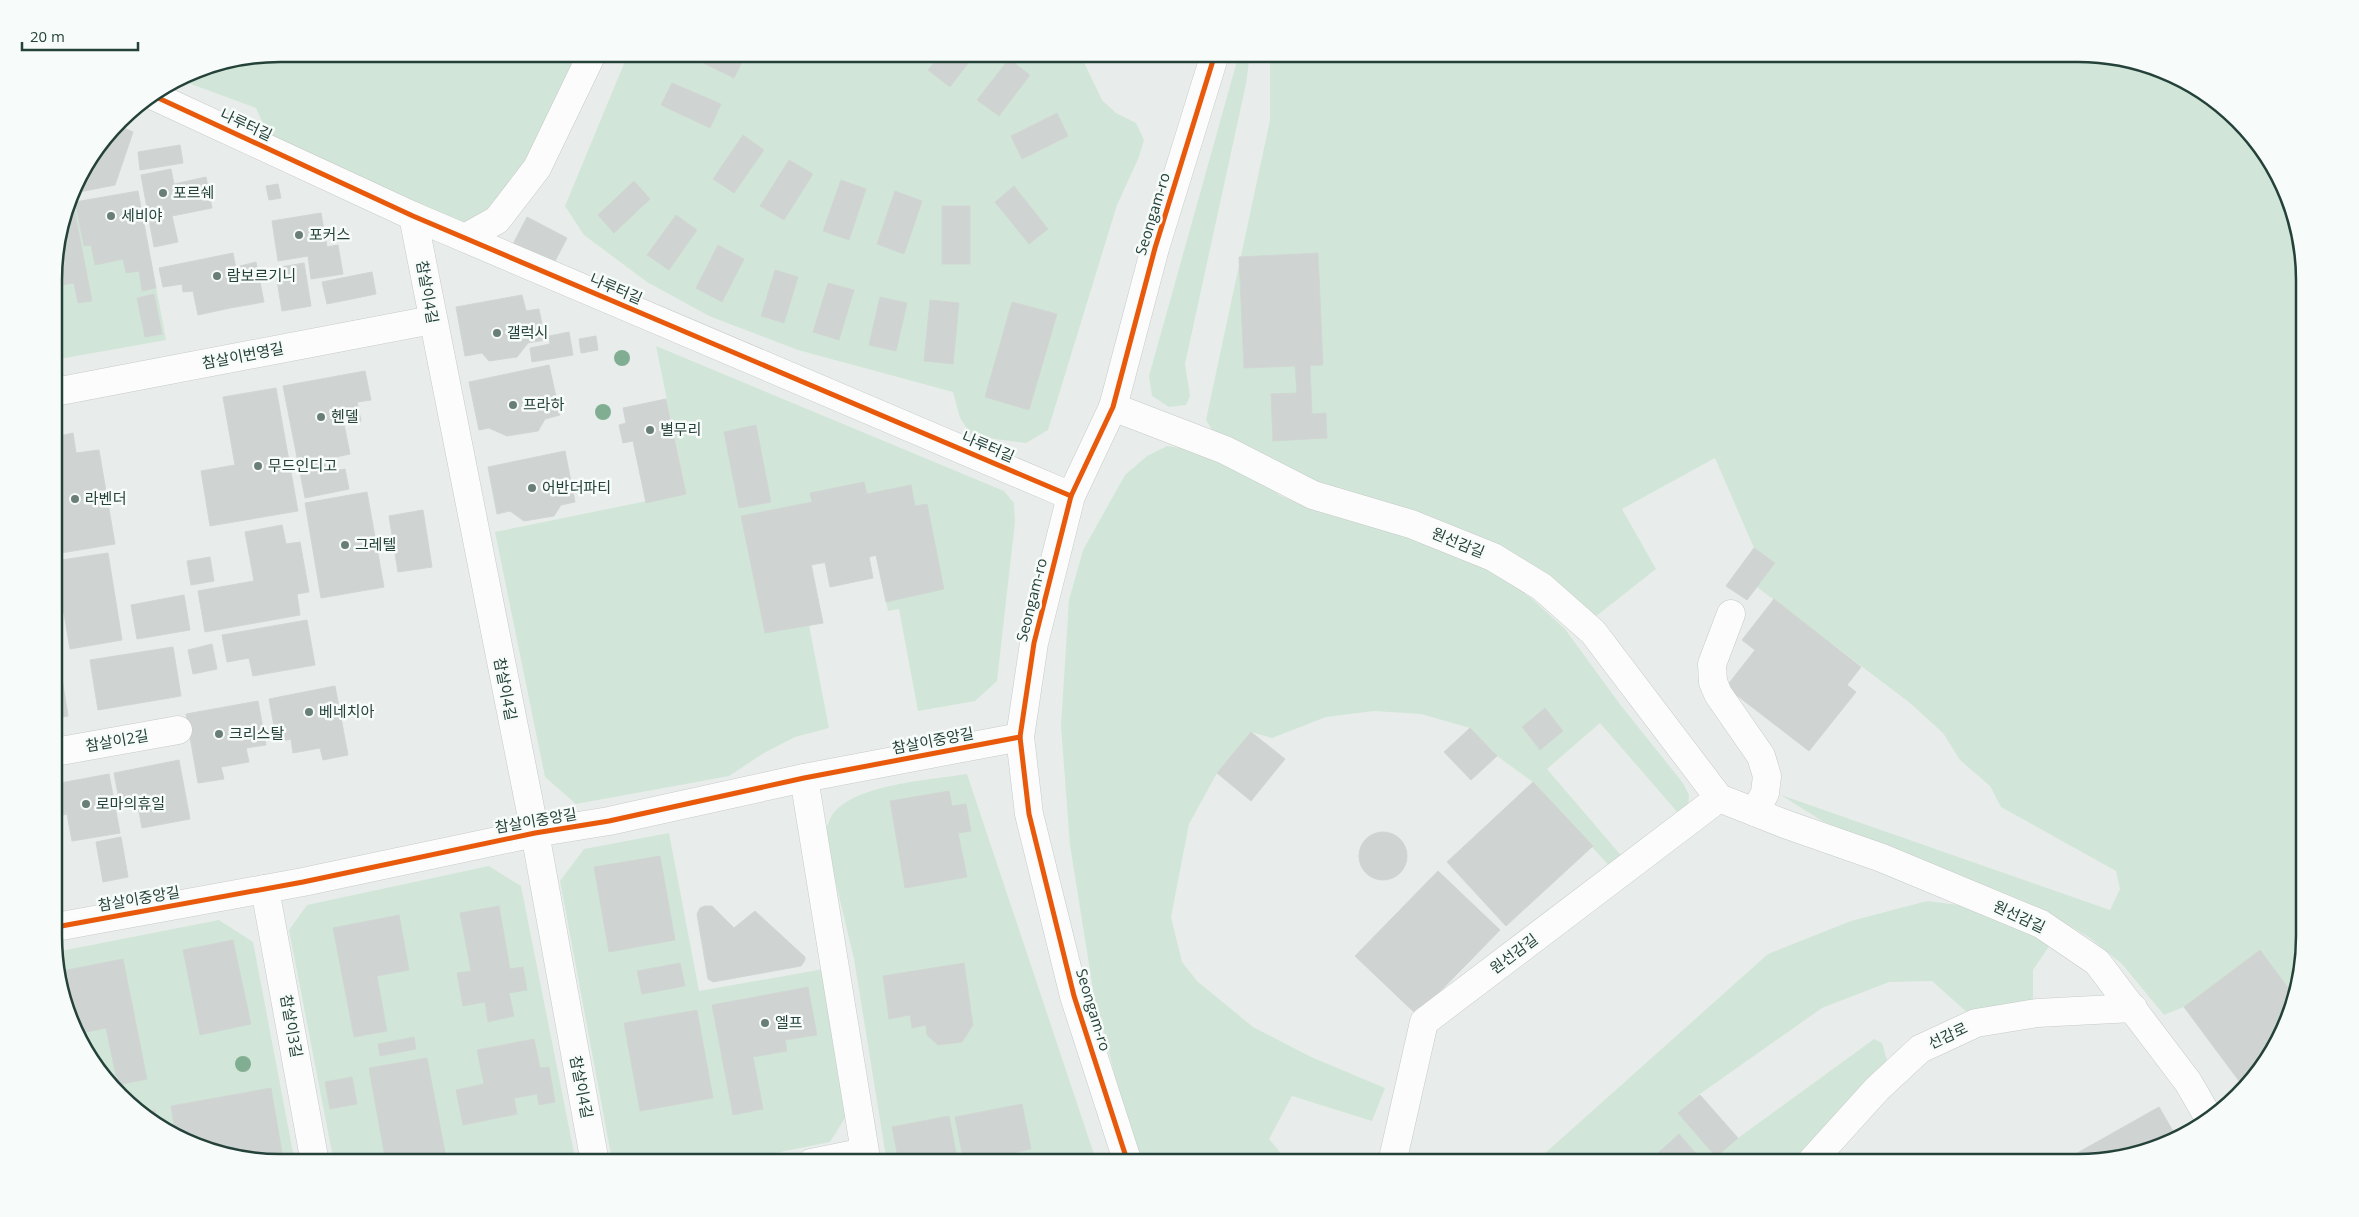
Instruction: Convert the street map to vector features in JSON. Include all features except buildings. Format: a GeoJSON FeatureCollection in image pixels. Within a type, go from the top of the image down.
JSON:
{"type":"FeatureCollection","features":[{"type":"Feature","properties":{"kind":"street"},"geometry":{"type":"LineString","coordinates":[[465,238],[497,220],[537,168],[588,62]]}},
{"type":"Feature","properties":{"kind":"street","name":"Seongam-ro"},"geometry":{"type":"LineString","coordinates":[[1125,1154],[1074,996],[1029,814],[1020,737],[1034,643],[1071,496],[1113,407],[1156,248],[1213,62]]}},
{"type":"Feature","properties":{"kind":"street","name":"나루터길"},"geometry":{"type":"LineString","coordinates":[[160,99],[413,216],[1071,496]]}},
{"type":"Feature","properties":{"kind":"street","name":"참살이4길"},"geometry":{"type":"LineString","coordinates":[[413,216],[432,320],[535,833],[593,1154]]}},
{"type":"Feature","properties":{"kind":"street","name":"참살이번영길"},"geometry":{"type":"LineString","coordinates":[[62,390],[432,320]]}},
{"type":"Feature","properties":{"kind":"street","name":"원선감길"},"geometry":{"type":"LineString","coordinates":[[1113,407],[1225,450],[1313,495],[1411,524],[1493,557],[1542,586],[1593,632],[1719,798],[1882,858],[2040,924],[2097,962],[2188,1082],[2206,1113]]}},
{"type":"Feature","properties":{"kind":"street"},"geometry":{"type":"LineString","coordinates":[[1731,614],[1712,664],[1713,682],[1718,694],[1761,756],[1767,776],[1765,793],[1755,812]]}},
{"type":"Feature","properties":{"kind":"street","name":"참살이2길"},"geometry":{"type":"LineString","coordinates":[[62,751],[178,730]]}},
{"type":"Feature","properties":{"kind":"street","name":"참살이중앙길"},"geometry":{"type":"LineString","coordinates":[[62,926],[265,889],[535,833],[609,821],[804,778],[1020,737]]}},
{"type":"Feature","properties":{"kind":"street"},"geometry":{"type":"LineString","coordinates":[[804,778],[865,1152],[855,1154]]}},
{"type":"Feature","properties":{"kind":"street","name":"원선감길"},"geometry":{"type":"LineString","coordinates":[[1394,1154],[1424,1022],[1719,798]]}},
{"type":"Feature","properties":{"kind":"street","name":"참살이3길"},"geometry":{"type":"LineString","coordinates":[[265,889],[313,1154]]}},
{"type":"Feature","properties":{"kind":"street","name":"선감로"},"geometry":{"type":"LineString","coordinates":[[1818,1154],[1877,1089],[1920,1049],[1976,1024],[2037,1013],[2133,1008]]}},
{"type":"Feature","properties":{"kind":"green space"},"geometry":{"type":"Polygon","coordinates":[[[281,62],[574,62],[528,163],[494,213],[464,226],[270,140],[256,108],[188,83],[224,70],[252,64],[281,62]]]}},
{"type":"Feature","properties":{"kind":"green space"},"geometry":{"type":"Polygon","coordinates":[[[625,62],[1084,62],[1102,100],[1116,113],[1136,123],[1144,140],[1139,157],[1117,205],[1048,430],[1026,443],[972,436],[960,418],[953,392],[798,350],[709,316],[647,282],[584,235],[565,206],[625,62]]]}},
{"type":"Feature","properties":{"kind":"green space"},"geometry":{"type":"Polygon","coordinates":[[[1237,62],[1249,62],[1246,84],[1185,364],[1190,396],[1186,405],[1169,407],[1152,396],[1149,376],[1237,62]]]}},
{"type":"Feature","properties":{"kind":"green space"},"geometry":{"type":"Polygon","coordinates":[[[1270,62],[2078,62],[2107,64],[2135,70],[2162,79],[2199,99],[2233,126],[2260,160],[2280,197],[2289,224],[2296,267],[2296,950],[2290,990],[2260,951],[2184,1007],[2164,1015],[2122,964],[2090,938],[2057,918],[1822,821],[1781,795],[2110,910],[2120,889],[2116,871],[2001,807],[1990,786],[1960,760],[1943,733],[1910,703],[1757,587],[1775,563],[1754,548],[1715,458],[1622,509],[1656,569],[1595,617],[1301,478],[1215,435],[1206,420],[1270,120],[1270,62]]]}},
{"type":"Feature","properties":{"kind":"green space"},"geometry":{"type":"Polygon","coordinates":[[[138,191],[166,340],[62,359],[64,252],[77,202],[138,191]]]}},
{"type":"Feature","properties":{"kind":"green space"},"geometry":{"type":"Polygon","coordinates":[[[656,346],[1004,491],[1014,503],[1015,522],[997,681],[975,701],[918,711],[899,609],[888,611],[876,556],[812,565],[823,623],[809,625],[829,728],[795,737],[764,753],[729,776],[576,804],[545,777],[495,532],[686,493],[656,346]]]}},
{"type":"Feature","properties":{"kind":"green space"},"geometry":{"type":"Polygon","coordinates":[[[1167,446],[1196,450],[1263,478],[1279,495],[1309,508],[1397,532],[1500,575],[1531,598],[1565,629],[1619,703],[1683,783],[1689,795],[1688,808],[1679,814],[1600,723],[1547,769],[1625,860],[1612,869],[1533,782],[1497,756],[1470,728],[1421,714],[1374,711],[1326,717],[1272,738],[1251,732],[1217,773],[1189,824],[1171,917],[1182,962],[1197,981],[1253,1027],[1311,1057],[1385,1088],[1372,1121],[1292,1096],[1269,1139],[1282,1154],[1139,1154],[1123,1106],[1094,996],[1070,845],[1061,726],[1069,600],[1083,550],[1125,475],[1147,456],[1167,446]]]}},
{"type":"Feature","properties":{"kind":"green space"},"geometry":{"type":"Polygon","coordinates":[[[967,774],[1094,1154],[886,1154],[854,959],[824,833],[832,815],[857,796],[914,781],[967,774]]]}},
{"type":"Feature","properties":{"kind":"green space"},"geometry":{"type":"Polygon","coordinates":[[[669,833],[699,991],[824,969],[850,1110],[830,1142],[771,1154],[611,1154],[560,881],[584,849],[669,833]]]}},
{"type":"Feature","properties":{"kind":"green space"},"geometry":{"type":"Polygon","coordinates":[[[489,866],[521,886],[574,1154],[332,1154],[289,930],[307,905],[489,866]]]}},
{"type":"Feature","properties":{"kind":"green space"},"geometry":{"type":"Polygon","coordinates":[[[1927,901],[1974,907],[2052,942],[2033,970],[2033,1004],[1970,1015],[1932,981],[1889,982],[1822,1008],[1700,1094],[1678,1113],[1713,1154],[1696,1154],[1679,1135],[1657,1154],[1544,1154],[1768,954],[1851,921],[1927,901]]]}},
{"type":"Feature","properties":{"kind":"green space"},"geometry":{"type":"Polygon","coordinates":[[[219,920],[253,942],[293,1154],[252,1153],[224,1147],[197,1138],[160,1118],[126,1091],[99,1057],[79,1020],[70,993],[63,951],[219,920]]]}},
{"type":"Feature","properties":{"kind":"green space"},"geometry":{"type":"Polygon","coordinates":[[[1874,1039],[1882,1043],[1887,1060],[1805,1154],[1719,1154],[1738,1138],[1874,1039]]]}},
{"type":"Feature","properties":{"kind":"cycle path"},"geometry":{"type":"LineString","coordinates":[[1125,1154],[1074,996],[1029,814],[1020,737],[1034,643],[1071,496],[1113,407],[1155,248],[1213,62]]}},
{"type":"Feature","properties":{"kind":"cycle path"},"geometry":{"type":"LineString","coordinates":[[160,99],[413,216],[1071,496]]}},
{"type":"Feature","properties":{"kind":"cycle path"},"geometry":{"type":"LineString","coordinates":[[62,926],[303,882],[535,833],[609,821],[804,778],[1020,737]]}},
{"type":"Feature","properties":{"kind":"place","name":"포르쉐"},"geometry":{"type":"Point","coordinates":[163,193]}},
{"type":"Feature","properties":{"kind":"place","name":"세비야"},"geometry":{"type":"Point","coordinates":[111,216]}},
{"type":"Feature","properties":{"kind":"place","name":"포커스"},"geometry":{"type":"Point","coordinates":[299,235]}},
{"type":"Feature","properties":{"kind":"place","name":"람보르기니"},"geometry":{"type":"Point","coordinates":[217,276]}},
{"type":"Feature","properties":{"kind":"place","name":"갤럭시"},"geometry":{"type":"Point","coordinates":[497,333]}},
{"type":"Feature","properties":{"kind":"place","name":"프라하"},"geometry":{"type":"Point","coordinates":[513,405]}},
{"type":"Feature","properties":{"kind":"place","name":"헨델"},"geometry":{"type":"Point","coordinates":[321,417]}},
{"type":"Feature","properties":{"kind":"place","name":"별무리"},"geometry":{"type":"Point","coordinates":[650,430]}},
{"type":"Feature","properties":{"kind":"place","name":"무드인디고"},"geometry":{"type":"Point","coordinates":[258,466]}},
{"type":"Feature","properties":{"kind":"place","name":"어반더파티"},"geometry":{"type":"Point","coordinates":[532,488]}},
{"type":"Feature","properties":{"kind":"place","name":"라벤더"},"geometry":{"type":"Point","coordinates":[75,499]}},
{"type":"Feature","properties":{"kind":"place","name":"그레텔"},"geometry":{"type":"Point","coordinates":[345,545]}},
{"type":"Feature","properties":{"kind":"place","name":"베네치아"},"geometry":{"type":"Point","coordinates":[309,712]}},
{"type":"Feature","properties":{"kind":"place","name":"크리스탈"},"geometry":{"type":"Point","coordinates":[219,734]}},
{"type":"Feature","properties":{"kind":"place","name":"로마의휴일"},"geometry":{"type":"Point","coordinates":[86,804]}},
{"type":"Feature","properties":{"kind":"place","name":"엘프"},"geometry":{"type":"Point","coordinates":[765,1023]}}]}
